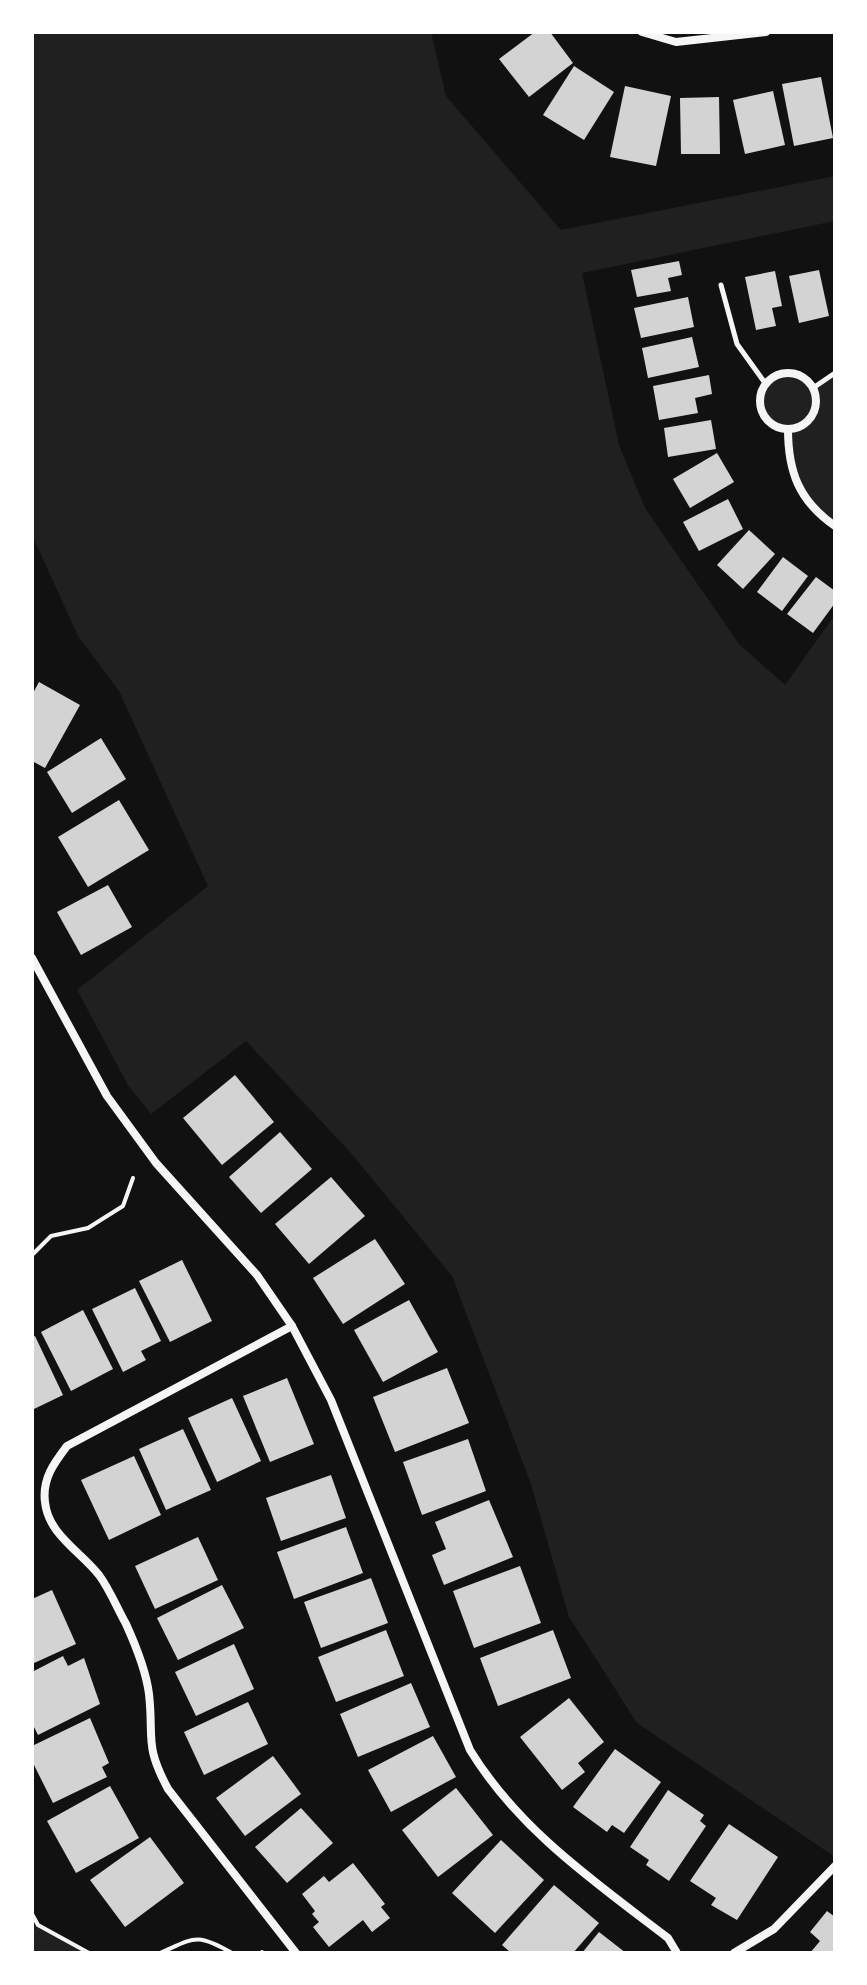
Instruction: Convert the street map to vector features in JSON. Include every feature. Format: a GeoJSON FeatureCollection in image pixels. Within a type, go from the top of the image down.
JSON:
{"type":"FeatureCollection","features":[{"type":"Feature","properties":{"kind":"street"},"geometry":{"type":"LineString","coordinates":[[642,32],[676,42],[766,32]]}},
{"type":"Feature","properties":{"kind":"street"},"geometry":{"type":"LineString","coordinates":[[781,374],[799,375],[813,388],[814,413],[802,426],[777,428],[763,416],[759,400],[765,383],[781,374]]}},
{"type":"Feature","properties":{"kind":"street"},"geometry":{"type":"LineString","coordinates":[[788,429],[788,459],[798,490],[816,512],[835,526]]}},
{"type":"Feature","properties":{"kind":"street"},"geometry":{"type":"LineString","coordinates":[[32,958],[107,1096],[166,1174],[257,1275],[292,1326],[331,1400],[470,1750],[488,1779],[568,1862],[668,1938],[677,1953]]}},
{"type":"Feature","properties":{"kind":"street"},"geometry":{"type":"LineString","coordinates":[[292,1326],[67,1446],[46,1480],[45,1502],[50,1521],[107,1587],[139,1656],[149,1696],[148,1740],[154,1763],[184,1812],[296,1953]]}},
{"type":"Feature","properties":{"kind":"street"},"geometry":{"type":"LineString","coordinates":[[734,1953],[774,1929],[835,1866]]}},
{"type":"Feature","properties":{"kind":"lane"},"geometry":{"type":"LineString","coordinates":[[721,285],[737,344],[765,383]]}},
{"type":"Feature","properties":{"kind":"lane"},"geometry":{"type":"LineString","coordinates":[[813,388],[835,373]]}},
{"type":"Feature","properties":{"kind":"path"},"geometry":{"type":"LineString","coordinates":[[32,1255],[51,1236],[88,1228],[123,1206],[133,1178]]}},
{"type":"Feature","properties":{"kind":"path"},"geometry":{"type":"LineString","coordinates":[[32,1914],[38,1925],[89,1953]]}},
{"type":"Feature","properties":{"kind":"path"},"geometry":{"type":"LineString","coordinates":[[160,1953],[190,1938],[215,1943],[232,1953]]}},
{"type":"Feature","properties":{"kind":"shaded area"},"geometry":{"type":"Polygon","coordinates":[[[32,32],[431,32],[446,96],[561,230],[835,176],[835,221],[582,273],[619,445],[645,508],[739,644],[785,685],[835,615],[835,1857],[637,1723],[569,1617],[531,1484],[452,1276],[350,1152],[246,1041],[151,1114],[128,1085],[77,990],[208,886],[119,691],[78,636],[32,535],[32,32]]]}},
{"type":"Feature","properties":{"kind":"shaded area"},"geometry":{"type":"Polygon","coordinates":[[[835,373],[835,526],[798,490],[788,430],[769,423],[759,400],[767,383],[782,375],[798,376],[813,387],[835,373]]]}},
{"type":"Feature","properties":{"kind":"shaded area"},"geometry":{"type":"Polygon","coordinates":[[[32,1914],[38,1925],[89,1953],[32,1953],[32,1914]]]}},
{"type":"Feature","properties":{"kind":"building"},"geometry":{"type":"Polygon","coordinates":[[[535,32],[550,32],[573,63],[529,97],[499,59],[535,32]]]}},
{"type":"Feature","properties":{"kind":"building"},"geometry":{"type":"Polygon","coordinates":[[[574,66],[614,92],[584,140],[543,115],[574,66]]]}},
{"type":"Feature","properties":{"kind":"building"},"geometry":{"type":"Polygon","coordinates":[[[821,77],[833,138],[794,146],[782,84],[821,77]]]}},
{"type":"Feature","properties":{"kind":"building"},"geometry":{"type":"Polygon","coordinates":[[[625,86],[671,96],[656,166],[610,157],[625,86]]]}},
{"type":"Feature","properties":{"kind":"building"},"geometry":{"type":"Polygon","coordinates":[[[773,91],[785,145],[745,154],[733,100],[773,91]]]}},
{"type":"Feature","properties":{"kind":"building"},"geometry":{"type":"Polygon","coordinates":[[[719,97],[720,154],[681,154],[680,98],[719,97]]]}},
{"type":"Feature","properties":{"kind":"building"},"geometry":{"type":"Polygon","coordinates":[[[679,261],[682,275],[668,278],[671,291],[637,297],[631,270],[679,261]]]}},
{"type":"Feature","properties":{"kind":"building"},"geometry":{"type":"Polygon","coordinates":[[[819,270],[829,316],[799,323],[789,276],[819,270]]]}},
{"type":"Feature","properties":{"kind":"building"},"geometry":{"type":"Polygon","coordinates":[[[775,271],[782,306],[772,308],[776,326],[756,330],[745,277],[775,271]]]}},
{"type":"Feature","properties":{"kind":"building"},"geometry":{"type":"Polygon","coordinates":[[[688,297],[694,327],[641,338],[634,308],[688,297]]]}},
{"type":"Feature","properties":{"kind":"building"},"geometry":{"type":"Polygon","coordinates":[[[692,337],[699,367],[648,378],[642,348],[692,337]]]}},
{"type":"Feature","properties":{"kind":"building"},"geometry":{"type":"Polygon","coordinates":[[[709,375],[712,394],[695,398],[698,413],[659,420],[653,386],[709,375]]]}},
{"type":"Feature","properties":{"kind":"building"},"geometry":{"type":"Polygon","coordinates":[[[711,420],[716,449],[668,457],[664,428],[711,420]]]}},
{"type":"Feature","properties":{"kind":"building"},"geometry":{"type":"Polygon","coordinates":[[[717,453],[734,482],[690,508],[673,479],[717,453]]]}},
{"type":"Feature","properties":{"kind":"building"},"geometry":{"type":"Polygon","coordinates":[[[728,499],[743,529],[699,551],[683,522],[728,499]]]}},
{"type":"Feature","properties":{"kind":"building"},"geometry":{"type":"Polygon","coordinates":[[[749,530],[775,554],[743,589],[717,565],[749,530]]]}},
{"type":"Feature","properties":{"kind":"building"},"geometry":{"type":"Polygon","coordinates":[[[783,557],[808,576],[782,611],[757,592],[783,557]]]}},
{"type":"Feature","properties":{"kind":"building"},"geometry":{"type":"Polygon","coordinates":[[[816,577],[835,591],[835,603],[813,633],[787,614],[816,577]]]}},
{"type":"Feature","properties":{"kind":"building"},"geometry":{"type":"Polygon","coordinates":[[[39,682],[80,705],[45,768],[32,761],[32,695],[39,682]]]}},
{"type":"Feature","properties":{"kind":"building"},"geometry":{"type":"Polygon","coordinates":[[[101,738],[126,779],[72,813],[47,772],[101,738]]]}},
{"type":"Feature","properties":{"kind":"building"},"geometry":{"type":"Polygon","coordinates":[[[119,800],[149,850],[88,887],[58,837],[119,800]]]}},
{"type":"Feature","properties":{"kind":"building"},"geometry":{"type":"Polygon","coordinates":[[[108,885],[132,927],[81,955],[57,912],[108,885]]]}},
{"type":"Feature","properties":{"kind":"building"},"geometry":{"type":"Polygon","coordinates":[[[235,1075],[274,1122],[222,1165],[183,1118],[235,1075]]]}},
{"type":"Feature","properties":{"kind":"building"},"geometry":{"type":"Polygon","coordinates":[[[280,1132],[312,1169],[261,1213],[229,1177],[280,1132]]]}},
{"type":"Feature","properties":{"kind":"building"},"geometry":{"type":"Polygon","coordinates":[[[331,1177],[365,1216],[309,1264],[275,1224],[331,1177]]]}},
{"type":"Feature","properties":{"kind":"building"},"geometry":{"type":"Polygon","coordinates":[[[375,1239],[405,1284],[343,1324],[313,1278],[375,1239]]]}},
{"type":"Feature","properties":{"kind":"building"},"geometry":{"type":"Polygon","coordinates":[[[182,1260],[212,1321],[170,1342],[139,1281],[182,1260]]]}},
{"type":"Feature","properties":{"kind":"building"},"geometry":{"type":"Polygon","coordinates":[[[135,1288],[161,1341],[141,1351],[146,1360],[123,1372],[92,1309],[135,1288]]]}},
{"type":"Feature","properties":{"kind":"building"},"geometry":{"type":"Polygon","coordinates":[[[409,1300],[438,1352],[383,1382],[354,1330],[409,1300]]]}},
{"type":"Feature","properties":{"kind":"building"},"geometry":{"type":"Polygon","coordinates":[[[83,1310],[113,1369],[71,1391],[41,1332],[83,1310]]]}},
{"type":"Feature","properties":{"kind":"building"},"geometry":{"type":"Polygon","coordinates":[[[35,1336],[63,1395],[32,1410],[32,1337],[35,1336]]]}},
{"type":"Feature","properties":{"kind":"building"},"geometry":{"type":"Polygon","coordinates":[[[447,1368],[469,1423],[395,1452],[373,1397],[447,1368]]]}},
{"type":"Feature","properties":{"kind":"building"},"geometry":{"type":"Polygon","coordinates":[[[287,1378],[314,1444],[270,1462],[243,1396],[287,1378]]]}},
{"type":"Feature","properties":{"kind":"building"},"geometry":{"type":"Polygon","coordinates":[[[232,1398],[261,1461],[217,1482],[188,1418],[232,1398]]]}},
{"type":"Feature","properties":{"kind":"building"},"geometry":{"type":"Polygon","coordinates":[[[183,1429],[211,1490],[166,1510],[139,1449],[183,1429]]]}},
{"type":"Feature","properties":{"kind":"building"},"geometry":{"type":"Polygon","coordinates":[[[468,1439],[486,1491],[422,1515],[403,1462],[468,1439]]]}},
{"type":"Feature","properties":{"kind":"building"},"geometry":{"type":"Polygon","coordinates":[[[134,1456],[161,1515],[109,1540],[81,1480],[134,1456]]]}},
{"type":"Feature","properties":{"kind":"building"},"geometry":{"type":"Polygon","coordinates":[[[331,1475],[346,1518],[281,1541],[266,1498],[331,1475]]]}},
{"type":"Feature","properties":{"kind":"building"},"geometry":{"type":"Polygon","coordinates":[[[489,1500],[513,1557],[444,1585],[432,1555],[446,1549],[435,1522],[489,1500]]]}},
{"type":"Feature","properties":{"kind":"building"},"geometry":{"type":"Polygon","coordinates":[[[346,1527],[363,1573],[294,1599],[277,1552],[346,1527]]]}},
{"type":"Feature","properties":{"kind":"building"},"geometry":{"type":"Polygon","coordinates":[[[198,1537],[218,1580],[155,1609],[135,1566],[198,1537]]]}},
{"type":"Feature","properties":{"kind":"building"},"geometry":{"type":"Polygon","coordinates":[[[520,1566],[541,1623],[474,1648],[453,1591],[520,1566]]]}},
{"type":"Feature","properties":{"kind":"building"},"geometry":{"type":"Polygon","coordinates":[[[371,1578],[388,1623],[321,1648],[304,1602],[371,1578]]]}},
{"type":"Feature","properties":{"kind":"building"},"geometry":{"type":"Polygon","coordinates":[[[222,1585],[244,1628],[178,1660],[157,1618],[222,1585]]]}},
{"type":"Feature","properties":{"kind":"building"},"geometry":{"type":"Polygon","coordinates":[[[52,1590],[76,1644],[32,1664],[32,1599],[52,1590]]]}},
{"type":"Feature","properties":{"kind":"building"},"geometry":{"type":"Polygon","coordinates":[[[386,1630],[404,1676],[336,1702],[318,1657],[386,1630]]]}},
{"type":"Feature","properties":{"kind":"building"},"geometry":{"type":"Polygon","coordinates":[[[553,1630],[571,1678],[498,1706],[480,1658],[553,1630]]]}},
{"type":"Feature","properties":{"kind":"building"},"geometry":{"type":"Polygon","coordinates":[[[234,1644],[254,1689],[196,1716],[175,1672],[234,1644]]]}},
{"type":"Feature","properties":{"kind":"building"},"geometry":{"type":"Polygon","coordinates":[[[63,1656],[68,1666],[84,1658],[100,1704],[38,1735],[32,1723],[32,1672],[63,1656]]]}},
{"type":"Feature","properties":{"kind":"building"},"geometry":{"type":"Polygon","coordinates":[[[411,1683],[430,1727],[358,1757],[340,1714],[411,1683]]]}},
{"type":"Feature","properties":{"kind":"building"},"geometry":{"type":"Polygon","coordinates":[[[569,1698],[604,1742],[578,1763],[585,1772],[562,1790],[520,1737],[569,1698]]]}},
{"type":"Feature","properties":{"kind":"building"},"geometry":{"type":"Polygon","coordinates":[[[248,1702],[268,1744],[204,1775],[184,1732],[248,1702]]]}},
{"type":"Feature","properties":{"kind":"building"},"geometry":{"type":"Polygon","coordinates":[[[90,1718],[109,1763],[102,1767],[107,1777],[53,1803],[32,1761],[32,1746],[90,1718]]]}},
{"type":"Feature","properties":{"kind":"building"},"geometry":{"type":"Polygon","coordinates":[[[433,1736],[456,1777],[391,1812],[368,1770],[433,1736]]]}},
{"type":"Feature","properties":{"kind":"building"},"geometry":{"type":"Polygon","coordinates":[[[615,1749],[661,1782],[624,1833],[612,1825],[607,1832],[573,1807],[615,1749]]]}},
{"type":"Feature","properties":{"kind":"building"},"geometry":{"type":"Polygon","coordinates":[[[273,1756],[301,1794],[245,1836],[216,1798],[273,1756]]]}},
{"type":"Feature","properties":{"kind":"building"},"geometry":{"type":"Polygon","coordinates":[[[110,1786],[139,1838],[76,1873],[47,1821],[110,1786]]]}},
{"type":"Feature","properties":{"kind":"building"},"geometry":{"type":"Polygon","coordinates":[[[456,1788],[493,1835],[438,1877],[402,1830],[456,1788]]]}},
{"type":"Feature","properties":{"kind":"building"},"geometry":{"type":"Polygon","coordinates":[[[668,1790],[704,1815],[700,1821],[706,1826],[669,1881],[646,1865],[649,1860],[630,1847],[668,1790]]]}},
{"type":"Feature","properties":{"kind":"building"},"geometry":{"type":"Polygon","coordinates":[[[301,1808],[333,1843],[287,1883],[255,1847],[301,1808]]]}},
{"type":"Feature","properties":{"kind":"building"},"geometry":{"type":"Polygon","coordinates":[[[729,1824],[778,1857],[737,1920],[711,1905],[716,1898],[690,1881],[729,1824]]]}},
{"type":"Feature","properties":{"kind":"building"},"geometry":{"type":"Polygon","coordinates":[[[150,1837],[184,1883],[125,1927],[90,1880],[150,1837]]]}},
{"type":"Feature","properties":{"kind":"building"},"geometry":{"type":"Polygon","coordinates":[[[501,1840],[544,1880],[495,1933],[452,1893],[501,1840]]]}},
{"type":"Feature","properties":{"kind":"building"},"geometry":{"type":"Polygon","coordinates":[[[353,1863],[385,1904],[381,1907],[390,1918],[372,1932],[363,1920],[329,1947],[313,1927],[319,1922],[302,1894],[324,1876],[329,1882],[353,1863]]]}},
{"type":"Feature","properties":{"kind":"building"},"geometry":{"type":"Polygon","coordinates":[[[554,1885],[599,1923],[573,1953],[511,1953],[502,1945],[554,1885]]]}},
{"type":"Feature","properties":{"kind":"building"},"geometry":{"type":"Polygon","coordinates":[[[827,1911],[835,1917],[835,1953],[810,1953],[820,1941],[810,1932],[827,1911]]]}},
{"type":"Feature","properties":{"kind":"building"},"geometry":{"type":"Polygon","coordinates":[[[599,1932],[626,1953],[582,1953],[599,1932]]]}}]}
